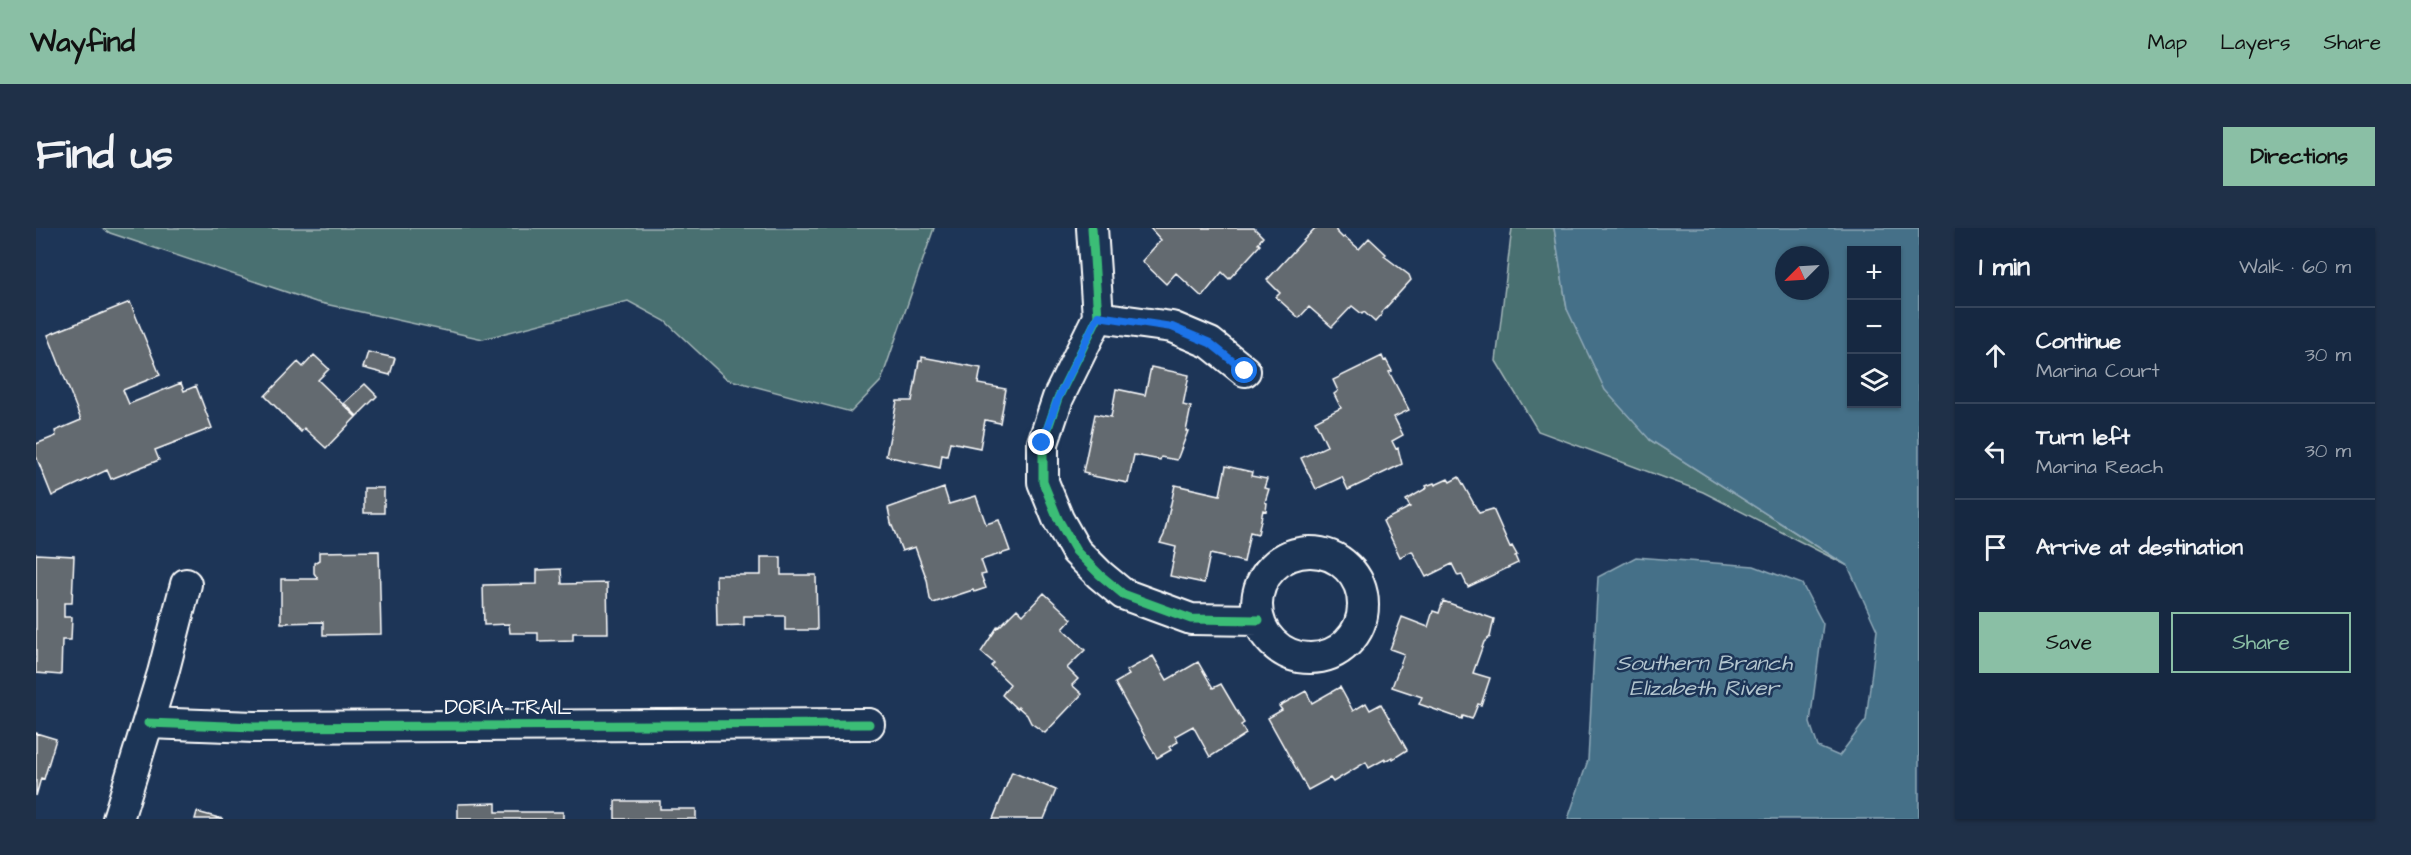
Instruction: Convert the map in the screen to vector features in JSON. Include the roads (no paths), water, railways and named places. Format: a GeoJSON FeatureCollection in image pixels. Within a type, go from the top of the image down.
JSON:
{"type":"FeatureCollection","features":[{"type":"Feature","properties":{"kind":"street"},"geometry":{"type":"LineString","coordinates":[[1092,228],[1098,316],[1058,398],[1042,443],[1043,482],[1058,519],[1076,551],[1123,594],[1191,619],[1259,620]]}},
{"type":"Feature","properties":{"kind":"street"},"geometry":{"type":"LineString","coordinates":[[1098,316],[1172,327],[1210,343],[1245,371]]}},
{"type":"Feature","properties":{"kind":"street"},"geometry":{"type":"LineString","coordinates":[[118,819],[148,723],[186,584]]}},
{"type":"Feature","properties":{"kind":"street","name":"DORIA TRAIL"},"geometry":{"type":"LineString","coordinates":[[148,723],[254,727],[869,724]]}},
{"type":"Feature","properties":{"kind":"water","name":"Southern Branch Elizabeth River"},"geometry":{"type":"Polygon","coordinates":[[[1554,228],[1919,228],[1919,819],[1568,819],[1588,760],[1598,577],[1636,557],[1754,566],[1802,584],[1823,624],[1810,723],[1818,747],[1839,756],[1866,720],[1877,630],[1848,566],[1650,440],[1605,390],[1567,309],[1554,228]]]}}]}
